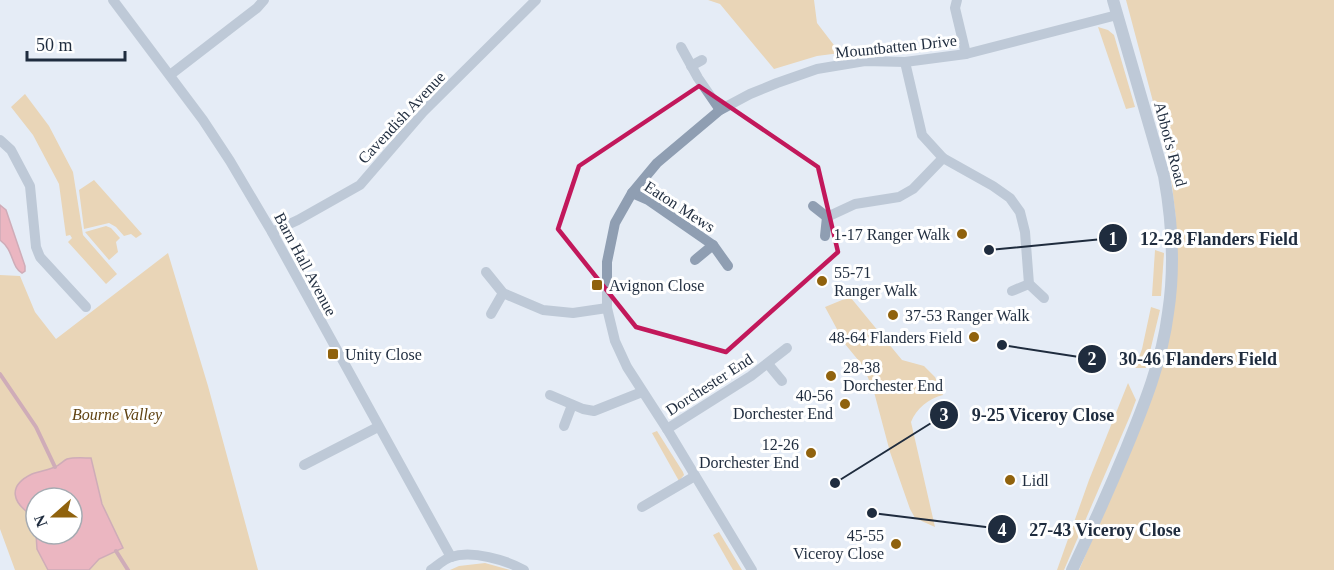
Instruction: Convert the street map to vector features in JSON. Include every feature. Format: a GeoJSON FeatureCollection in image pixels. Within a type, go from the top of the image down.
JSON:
{"type":"FeatureCollection","features":[{"type":"Feature","properties":{"kind":"street","name":"Barn Hall Avenue"},"geometry":{"type":"LineString","coordinates":[[112,0],[203,120],[272,232],[451,557]]}},
{"type":"Feature","properties":{"kind":"street"},"geometry":{"type":"LineString","coordinates":[[170,75],[264,0]]}},
{"type":"Feature","properties":{"kind":"street","name":"Cavendish Avenue"},"geometry":{"type":"LineString","coordinates":[[272,232],[360,185],[423,112],[536,0]]}},
{"type":"Feature","properties":{"kind":"street"},"geometry":{"type":"LineString","coordinates":[[957,0],[955,8],[966,54]]}},
{"type":"Feature","properties":{"kind":"street","name":"Abbot's Road"},"geometry":{"type":"LineString","coordinates":[[1072,570],[1100,511],[1145,403],[1159,357],[1171,290],[1168,200],[1164,176],[1113,0]]}},
{"type":"Feature","properties":{"kind":"street","name":"Mountbatten Drive"},"geometry":{"type":"LineString","coordinates":[[752,570],[627,367],[615,341],[607,308],[607,262],[615,223],[632,193],[657,163],[720,110],[750,94],[816,69],[865,61],[905,62],[966,54],[1117,15]]}},
{"type":"Feature","properties":{"kind":"street"},"geometry":{"type":"LineString","coordinates":[[681,47],[720,110]]}},
{"type":"Feature","properties":{"kind":"street"},"geometry":{"type":"LineString","coordinates":[[691,66],[702,60]]}},
{"type":"Feature","properties":{"kind":"street"},"geometry":{"type":"LineString","coordinates":[[905,62],[922,135],[943,158],[993,186],[1010,198],[1020,212],[1025,232],[1029,284],[1044,298]]}},
{"type":"Feature","properties":{"kind":"street"},"geometry":{"type":"LineString","coordinates":[[0,140],[11,150],[30,186],[36,247],[40,257],[86,307]]}},
{"type":"Feature","properties":{"kind":"street"},"geometry":{"type":"LineString","coordinates":[[827,217],[855,204],[899,197],[913,189],[943,158]]}},
{"type":"Feature","properties":{"kind":"street","name":"Eaton Mews"},"geometry":{"type":"LineString","coordinates":[[632,193],[648,200],[713,245],[728,266]]}},
{"type":"Feature","properties":{"kind":"street"},"geometry":{"type":"LineString","coordinates":[[813,206],[827,217]]}},
{"type":"Feature","properties":{"kind":"street"},"geometry":{"type":"LineString","coordinates":[[825,236],[827,217]]}},
{"type":"Feature","properties":{"kind":"street","name":"Eaton Mews"},"geometry":{"type":"LineString","coordinates":[[694,260],[713,245]]}},
{"type":"Feature","properties":{"kind":"street"},"geometry":{"type":"LineString","coordinates":[[486,272],[503,293],[543,310],[573,313],[607,308]]}},
{"type":"Feature","properties":{"kind":"street"},"geometry":{"type":"LineString","coordinates":[[1012,291],[1029,284]]}},
{"type":"Feature","properties":{"kind":"street"},"geometry":{"type":"LineString","coordinates":[[491,314],[503,293]]}},
{"type":"Feature","properties":{"kind":"street","name":"Dorchester End"},"geometry":{"type":"LineString","coordinates":[[667,429],[768,364],[788,348]]}},
{"type":"Feature","properties":{"kind":"street","name":"Dorchester End"},"geometry":{"type":"LineString","coordinates":[[768,364],[782,381]]}},
{"type":"Feature","properties":{"kind":"street"},"geometry":{"type":"LineString","coordinates":[[550,395],[572,405],[594,411],[642,392]]}},
{"type":"Feature","properties":{"kind":"street"},"geometry":{"type":"LineString","coordinates":[[564,426],[572,405]]}},
{"type":"Feature","properties":{"kind":"street"},"geometry":{"type":"LineString","coordinates":[[304,465],[378,427]]}},
{"type":"Feature","properties":{"kind":"street"},"geometry":{"type":"LineString","coordinates":[[642,507],[694,476]]}},
{"type":"Feature","properties":{"kind":"street"},"geometry":{"type":"LineString","coordinates":[[431,570],[451,557],[490,557],[524,570]]}},
{"type":"Feature","properties":{"kind":"highlighted area"},"geometry":{"type":"Polygon","coordinates":[[[699,86],[818,167],[838,252],[726,352],[636,327],[558,229],[579,166],[699,86]]]}},
{"type":"Feature","properties":{"kind":"green space"},"geometry":{"type":"Polygon","coordinates":[[[708,0],[814,0],[817,23],[840,53],[817,56],[774,69],[720,4],[708,0]]]}},
{"type":"Feature","properties":{"kind":"green space"},"geometry":{"type":"Polygon","coordinates":[[[1126,0],[1334,0],[1334,570],[1079,570],[1134,442],[1154,388],[1176,220],[1164,143],[1126,0]]]}},
{"type":"Feature","properties":{"kind":"green space"},"geometry":{"type":"Polygon","coordinates":[[[1098,27],[1114,35],[1135,107],[1126,109],[1098,27]]]}},
{"type":"Feature","properties":{"kind":"green space"},"geometry":{"type":"Polygon","coordinates":[[[25,94],[49,126],[73,172],[83,235],[117,274],[106,284],[68,242],[72,238],[70,235],[66,236],[59,184],[33,135],[11,107],[25,94]]]}},
{"type":"Feature","properties":{"kind":"green space"},"geometry":{"type":"Polygon","coordinates":[[[94,180],[142,234],[136,238],[131,234],[124,236],[109,223],[84,229],[79,190],[94,180]]]}},
{"type":"Feature","properties":{"kind":"green space"},"geometry":{"type":"Polygon","coordinates":[[[106,226],[120,238],[116,242],[118,252],[109,260],[85,232],[106,226]]]}},
{"type":"Feature","properties":{"kind":"green space"},"geometry":{"type":"Polygon","coordinates":[[[1155,250],[1164,253],[1161,296],[1152,296],[1155,250]]]}},
{"type":"Feature","properties":{"kind":"green space","name":"Bourne Valley"},"geometry":{"type":"Polygon","coordinates":[[[168,253],[208,386],[258,570],[15,570],[0,529],[0,275],[20,276],[35,312],[56,339],[168,253]]]}},
{"type":"Feature","properties":{"kind":"green space"},"geometry":{"type":"Polygon","coordinates":[[[851,298],[902,360],[924,366],[935,377],[943,395],[924,405],[911,422],[935,527],[915,518],[910,509],[890,452],[874,392],[863,366],[845,344],[825,307],[851,298]]]}},
{"type":"Feature","properties":{"kind":"green space"},"geometry":{"type":"Polygon","coordinates":[[[1151,307],[1160,310],[1146,368],[1135,368],[1142,349],[1151,307]]]}},
{"type":"Feature","properties":{"kind":"green space"},"geometry":{"type":"Polygon","coordinates":[[[1128,383],[1136,400],[1130,416],[1064,570],[1057,570],[1089,480],[1128,383]]]}},
{"type":"Feature","properties":{"kind":"green space"},"geometry":{"type":"Polygon","coordinates":[[[657,431],[683,472],[684,475],[679,481],[652,433],[657,431]]]}},
{"type":"Feature","properties":{"kind":"green space"},"geometry":{"type":"Polygon","coordinates":[[[719,532],[742,570],[733,570],[713,535],[719,532]]]}},
{"type":"Feature","properties":{"kind":"green space"},"geometry":{"type":"Polygon","coordinates":[[[485,563],[510,570],[450,570],[459,566],[485,563]]]}},
{"type":"Feature","properties":{"kind":"shaded area"},"geometry":{"type":"Polygon","coordinates":[[[0,205],[6,210],[25,266],[25,271],[22,273],[16,267],[5,244],[0,240],[0,205]]]}},
{"type":"Feature","properties":{"kind":"shaded area"},"geometry":{"type":"Polygon","coordinates":[[[91,458],[102,504],[123,548],[99,559],[89,570],[48,570],[37,546],[84,546],[84,486],[24,486],[24,509],[15,495],[16,489],[24,479],[32,474],[55,467],[67,459],[91,458]]]}},
{"type":"Feature","properties":{"kind":"waterway"},"geometry":{"type":"LineString","coordinates":[[0,374],[36,427],[55,467]]}},
{"type":"Feature","properties":{"kind":"waterway"},"geometry":{"type":"LineString","coordinates":[[116,551],[128,570]]}},
{"type":"Feature","properties":{"kind":"place","name":"1-17 Ranger Walk"},"geometry":{"type":"Point","coordinates":[962,234]}},
{"type":"Feature","properties":{"kind":"place","name":"12-28 Flanders Field"},"geometry":{"type":"Point","coordinates":[989,250]}},
{"type":"Feature","properties":{"kind":"place","name":"55-71 Ranger Walk"},"geometry":{"type":"Point","coordinates":[822,281]}},
{"type":"Feature","properties":{"kind":"place","name":"Avignon Close"},"geometry":{"type":"Point","coordinates":[597,285]}},
{"type":"Feature","properties":{"kind":"place","name":"37-53 Ranger Walk"},"geometry":{"type":"Point","coordinates":[893,315]}},
{"type":"Feature","properties":{"kind":"place","name":"48-64 Flanders Field"},"geometry":{"type":"Point","coordinates":[974,337]}},
{"type":"Feature","properties":{"kind":"place","name":"30-46 Flanders Field"},"geometry":{"type":"Point","coordinates":[1002,345]}},
{"type":"Feature","properties":{"kind":"place","name":"Unity Close"},"geometry":{"type":"Point","coordinates":[333,354]}},
{"type":"Feature","properties":{"kind":"place","name":"28-38 Dorchester End"},"geometry":{"type":"Point","coordinates":[831,376]}},
{"type":"Feature","properties":{"kind":"place","name":"40-56 Dorchester End"},"geometry":{"type":"Point","coordinates":[845,404]}},
{"type":"Feature","properties":{"kind":"place","name":"12-26 Dorchester End"},"geometry":{"type":"Point","coordinates":[811,453]}},
{"type":"Feature","properties":{"kind":"place","name":"Lidl"},"geometry":{"type":"Point","coordinates":[1010,480]}},
{"type":"Feature","properties":{"kind":"place","name":"9-25 Viceroy Close"},"geometry":{"type":"Point","coordinates":[835,483]}},
{"type":"Feature","properties":{"kind":"place","name":"27-43 Viceroy Close"},"geometry":{"type":"Point","coordinates":[872,513]}},
{"type":"Feature","properties":{"kind":"place","name":"45-55 Viceroy Close"},"geometry":{"type":"Point","coordinates":[896,544]}}]}
